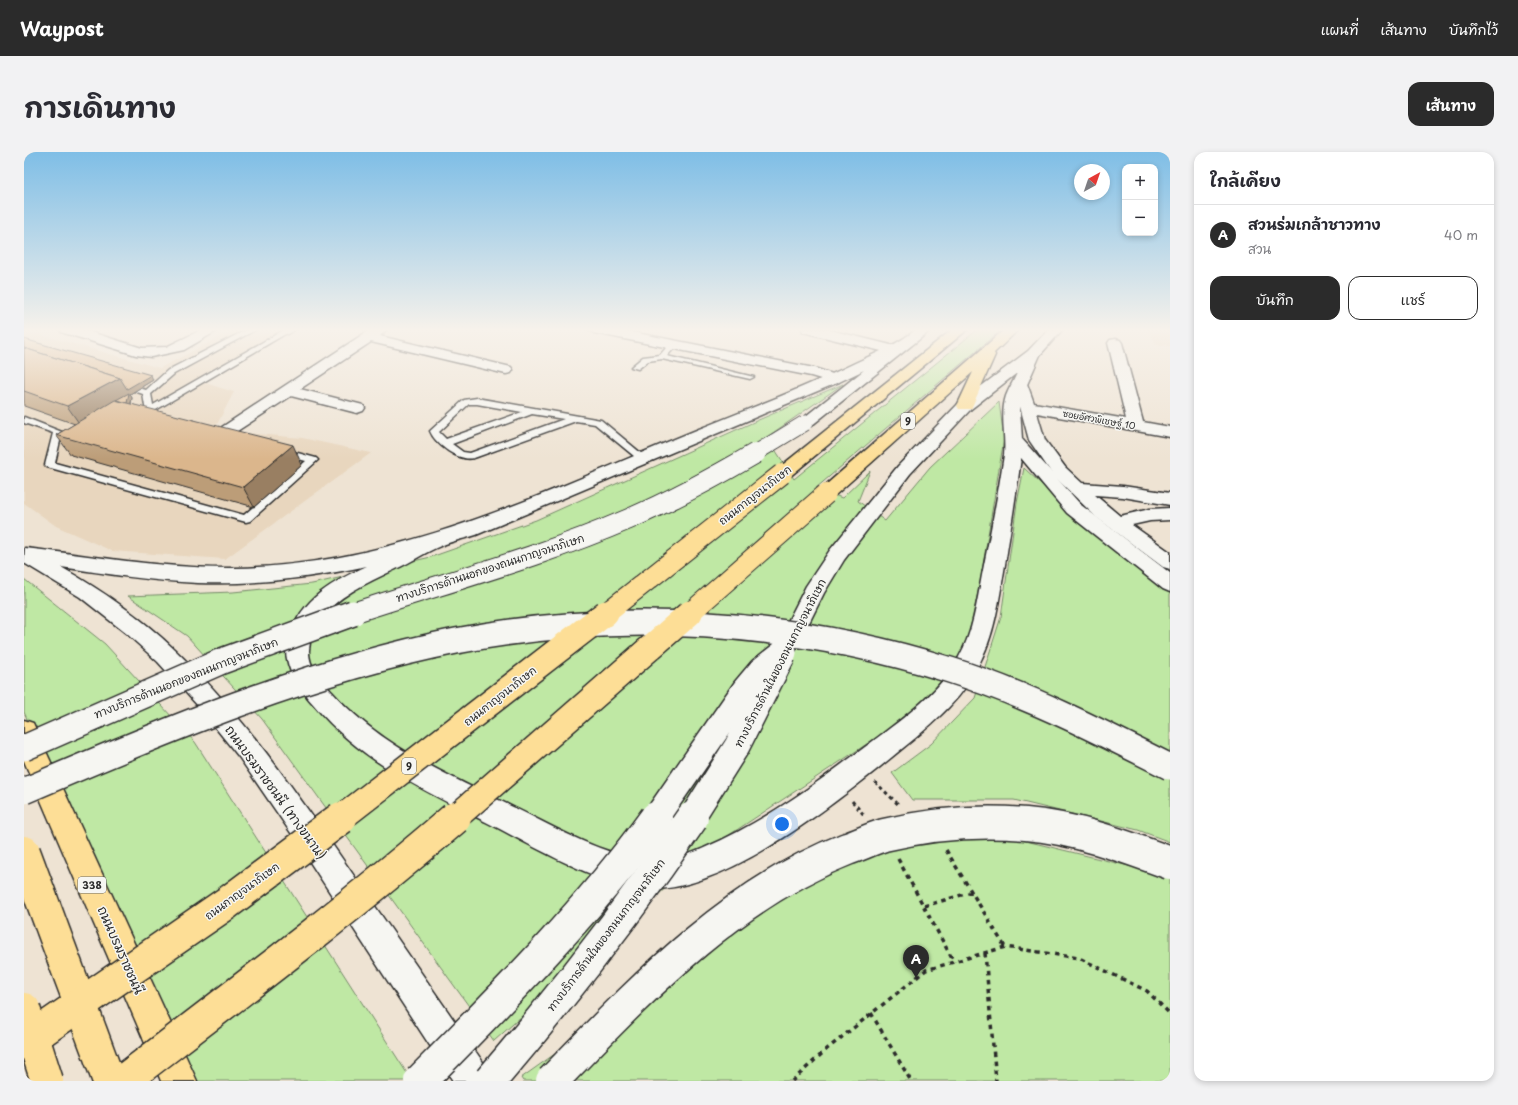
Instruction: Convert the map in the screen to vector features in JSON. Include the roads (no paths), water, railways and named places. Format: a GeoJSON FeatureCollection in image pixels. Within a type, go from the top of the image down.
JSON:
{"type":"FeatureCollection","features":[{"type":"Feature","properties":{"kind":"main road"},"geometry":{"type":"LineString","coordinates":[[226,435],[315,372]]}},
{"type":"Feature","properties":{"kind":"main road"},"geometry":{"type":"LineString","coordinates":[[815,372],[834,379]]}},
{"type":"Feature","properties":{"kind":"main road"},"geometry":{"type":"LineString","coordinates":[[25,555],[161,573],[237,575],[292,571],[359,561],[428,544],[469,530],[643,459],[848,372]]}},
{"type":"Feature","properties":{"kind":"main road","name":"ทางบริการด้านนอกของถนนกาญจนาภิเษก"},"geometry":{"type":"LineString","coordinates":[[24,748],[141,695],[265,644],[601,531],[704,484],[805,423],[871,372]]}},
{"type":"Feature","properties":{"kind":"main road","name":"ถนนกาญจนาภิเษก"},"geometry":{"type":"LineString","coordinates":[[24,1043],[171,942],[292,856],[782,474],[908,372]]}},
{"type":"Feature","properties":{"kind":"main road","name":"9"},"geometry":{"type":"LineString","coordinates":[[122,1081],[286,956],[414,853],[963,372]]}},
{"type":"Feature","properties":{"kind":"main road"},"geometry":{"type":"LineString","coordinates":[[965,406],[980,372]]}},
{"type":"Feature","properties":{"kind":"main road","name":"ทางบริการด้านในของถนนกาญจนาภิเษก"},"geometry":{"type":"LineString","coordinates":[[490,1081],[540,1023],[606,938],[716,783],[767,692],[784,652],[814,592],[838,555],[904,470],[965,406],[1009,372]]}},
{"type":"Feature","properties":{"kind":"main road"},"geometry":{"type":"LineString","coordinates":[[428,544],[342,587],[324,598],[313,610],[304,625],[297,650],[301,672],[323,701],[351,727],[388,755],[442,786],[556,843],[596,860],[639,873],[680,871],[710,861],[763,833],[837,783],[931,710],[952,688],[970,659],[979,636],[992,580],[1011,471],[1014,440],[1012,409],[1014,396],[1026,372]]}},
{"type":"Feature","properties":{"kind":"main road"},"geometry":{"type":"LineString","coordinates":[[1122,372],[1136,426]]}},
{"type":"Feature","properties":{"kind":"main road"},"geometry":{"type":"LineString","coordinates":[[1021,384],[1038,440],[1059,472],[1076,489],[1117,523],[1170,562]]}},
{"type":"Feature","properties":{"kind":"main road"},"geometry":{"type":"LineString","coordinates":[[288,390],[357,408]]}},
{"type":"Feature","properties":{"kind":"main road","name":"ซอยอัศวพิเชษฐ์ 10"},"geometry":{"type":"LineString","coordinates":[[1028,407],[1170,432]]}},
{"type":"Feature","properties":{"kind":"main road"},"geometry":{"type":"LineString","coordinates":[[1014,440],[1074,509],[1170,584]]}},
{"type":"Feature","properties":{"kind":"main road"},"geometry":{"type":"LineString","coordinates":[[1076,489],[1099,488],[1170,499]]}},
{"type":"Feature","properties":{"kind":"main road"},"geometry":{"type":"LineString","coordinates":[[1117,523],[1145,515],[1159,513],[1170,514]]}},
{"type":"Feature","properties":{"kind":"main road","name":"ถนนบรมราชชนนี (ทางขนาน)"},"geometry":{"type":"LineString","coordinates":[[25,555],[88,592],[135,628],[166,655],[207,699],[248,749],[301,823],[474,1081]]}},
{"type":"Feature","properties":{"kind":"main road"},"geometry":{"type":"LineString","coordinates":[[24,791],[221,711],[284,689],[401,653],[458,640],[505,632],[548,627],[606,624],[660,623],[756,629],[830,640],[896,656],[949,670],[1027,699],[1095,729],[1170,767]]}},
{"type":"Feature","properties":{"kind":"main road"},"geometry":{"type":"LineString","coordinates":[[420,1081],[494,1006],[584,907],[665,805],[745,689],[761,670],[784,652]]}},
{"type":"Feature","properties":{"kind":"main road","name":"ถนนบรมราชชนนี"},"geometry":{"type":"LineString","coordinates":[[24,731],[179,1081]]}},
{"type":"Feature","properties":{"kind":"main road"},"geometry":{"type":"LineString","coordinates":[[552,1081],[638,992],[716,924],[771,886],[815,861],[860,843],[908,829],[964,822],[1025,824],[1122,844],[1170,863]]}},
{"type":"Feature","properties":{"kind":"main road"},"geometry":{"type":"LineString","coordinates":[[24,852],[109,1081]]}},
{"type":"Feature","properties":{"kind":"main road"},"geometry":{"type":"LineString","coordinates":[[24,1009],[47,1081]]}},
{"type":"Feature","properties":{"kind":"lane"},"geometry":{"type":"LineString","coordinates":[[147,393],[171,372]]}},
{"type":"Feature","properties":{"kind":"lane"},"geometry":{"type":"LineString","coordinates":[[150,410],[214,372]]}},
{"type":"Feature","properties":{"kind":"lane"},"geometry":{"type":"LineString","coordinates":[[728,372],[750,377]]}},
{"type":"Feature","properties":{"kind":"lane"},"geometry":{"type":"LineString","coordinates":[[110,382],[147,393]]}},
{"type":"Feature","properties":{"kind":"lane"},"geometry":{"type":"LineString","coordinates":[[147,393],[151,418],[167,422]]}},
{"type":"Feature","properties":{"kind":"lane"},"geometry":{"type":"LineString","coordinates":[[574,419],[471,456],[460,454],[434,434],[434,431],[467,402],[478,401],[532,412],[600,423],[643,459]]}},
{"type":"Feature","properties":{"kind":"lane"},"geometry":{"type":"LineString","coordinates":[[444,443],[532,412]]}},
{"type":"Feature","properties":{"kind":"lane"},"geometry":{"type":"LineString","coordinates":[[24,420],[58,432],[50,465],[246,519],[313,460],[275,450]]}},
{"type":"Feature","properties":{"kind":"place","name":"สวนร่มเกล้าชาวทาง"},"geometry":{"type":"Point","coordinates":[916,978]}}]}
